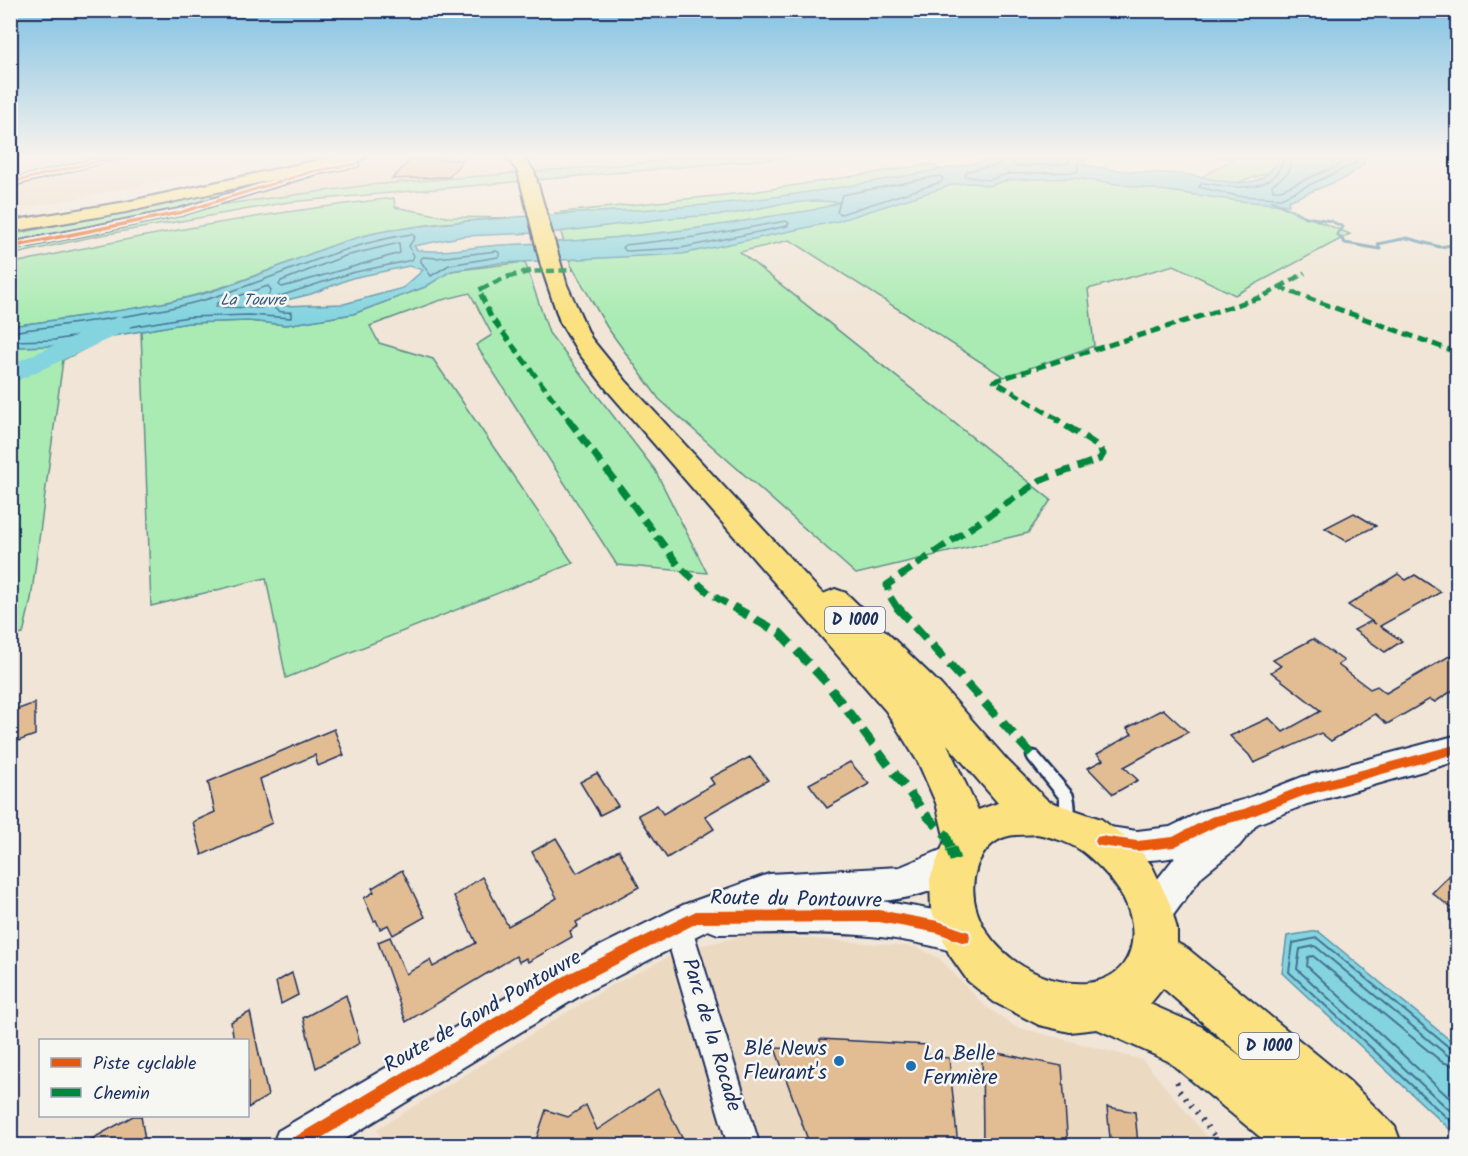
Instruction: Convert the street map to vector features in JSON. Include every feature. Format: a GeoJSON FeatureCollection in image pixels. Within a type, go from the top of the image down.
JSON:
{"type":"FeatureCollection","features":[{"type":"Feature","properties":{"kind":"main road"},"geometry":{"type":"LineString","coordinates":[[10,227],[109,210]]}},
{"type":"Feature","properties":{"kind":"main road","name":"D 1000"},"geometry":{"type":"LineString","coordinates":[[537,210],[559,290],[572,323],[589,350],[617,386],[899,701],[930,746],[950,783],[962,818],[961,851]]}},
{"type":"Feature","properties":{"kind":"main road","name":"D 1000"},"geometry":{"type":"LineString","coordinates":[[662,434],[741,507],[928,694],[994,773],[1068,827]]}},
{"type":"Feature","properties":{"kind":"main road"},"geometry":{"type":"LineString","coordinates":[[1010,818],[1068,827],[1124,861],[1142,886],[1154,934],[1143,978],[1125,996],[1100,1006],[1070,1008],[1028,995],[1008,985],[983,963],[964,937],[951,897],[961,851],[986,826],[1010,818]]}},
{"type":"Feature","properties":{"kind":"main road","name":"D 1000"},"geometry":{"type":"LineString","coordinates":[[1154,934],[1172,965],[1331,1099],[1376,1146]]}},
{"type":"Feature","properties":{"kind":"main road","name":"D 1000"},"geometry":{"type":"LineString","coordinates":[[1100,1006],[1185,1044],[1256,1098],[1312,1146]]}},
{"type":"Feature","properties":{"kind":"street"},"geometry":{"type":"LineString","coordinates":[[10,247],[189,210]]}},
{"type":"Feature","properties":{"kind":"street"},"geometry":{"type":"LineString","coordinates":[[1068,827],[1137,846],[1174,842],[1215,821],[1245,814],[1302,791],[1458,748]]}},
{"type":"Feature","properties":{"kind":"street"},"geometry":{"type":"LineString","coordinates":[[1154,934],[1190,865],[1227,835],[1245,814]]}},
{"type":"Feature","properties":{"kind":"street","name":"Route du Pontouvre"},"geometry":{"type":"LineString","coordinates":[[687,921],[769,891],[900,883],[933,872],[961,851]]}},
{"type":"Feature","properties":{"kind":"street","name":"Route du Pontouvre"},"geometry":{"type":"LineString","coordinates":[[687,921],[879,916],[938,927],[964,937]]}},
{"type":"Feature","properties":{"kind":"street","name":"Route de Gond Pontouvre"},"geometry":{"type":"LineString","coordinates":[[293,1146],[573,979],[687,921]]}},
{"type":"Feature","properties":{"kind":"street","name":"Parc de la Rocade"},"geometry":{"type":"LineString","coordinates":[[687,921],[744,1146]]}},
{"type":"Feature","properties":{"kind":"lane"},"geometry":{"type":"LineString","coordinates":[[1033,756],[1067,797],[1068,827]]}},
{"type":"Feature","properties":{"kind":"path"},"geometry":{"type":"LineString","coordinates":[[1177,1078],[1179,1090],[1222,1146]]}},
{"type":"Feature","properties":{"kind":"shaded area"},"geometry":{"type":"Polygon","coordinates":[[[753,934],[917,947],[940,959],[984,1005],[1016,1027],[1143,1060],[1214,1145],[384,1146],[377,1129],[610,986],[685,949],[753,934]]]}},
{"type":"Feature","properties":{"kind":"green space"},"geometry":{"type":"Polygon","coordinates":[[[131,210],[181,210],[11,245],[10,235],[131,210]]]}},
{"type":"Feature","properties":{"kind":"green space"},"geometry":{"type":"Polygon","coordinates":[[[195,210],[244,210],[96,236],[11,255],[10,250],[195,210]]]}},
{"type":"Feature","properties":{"kind":"green space"},"geometry":{"type":"Polygon","coordinates":[[[410,210],[447,217],[511,218],[424,225],[381,232],[340,244],[238,282],[180,299],[107,313],[11,326],[10,264],[201,226],[297,211],[410,210]]]}},
{"type":"Feature","properties":{"kind":"green space"},"geometry":{"type":"Polygon","coordinates":[[[584,210],[1291,210],[1350,234],[1235,295],[1174,265],[1088,289],[1094,346],[1004,377],[790,240],[740,252],[1051,500],[1028,533],[856,574],[659,399],[607,327],[571,265],[555,213],[584,210]]]}},
{"type":"Feature","properties":{"kind":"green space"},"geometry":{"type":"Polygon","coordinates":[[[525,262],[549,333],[655,470],[707,573],[617,565],[476,345],[492,335],[470,293],[438,301],[370,326],[379,343],[433,359],[573,563],[286,678],[266,578],[151,606],[141,331],[188,323],[248,321],[286,325],[353,314],[425,287],[450,271],[525,262]]]}},
{"type":"Feature","properties":{"kind":"green space"},"geometry":{"type":"Polygon","coordinates":[[[108,337],[63,360],[31,599],[23,634],[11,636],[11,347],[55,346],[108,337]]]}},
{"type":"Feature","properties":{"kind":"water","name":"La Touvre"},"geometry":{"type":"Polygon","coordinates":[[[631,210],[751,210],[732,214],[671,218],[558,232],[464,236],[414,246],[417,250],[439,251],[632,236],[811,210],[873,210],[838,221],[682,254],[500,263],[451,271],[425,287],[353,314],[286,325],[248,321],[188,323],[55,346],[11,347],[11,326],[179,300],[226,287],[320,250],[367,235],[427,225],[631,210]],[[409,266],[352,278],[311,294],[275,303],[282,306],[344,304],[403,288],[423,270],[409,266]]]}},
{"type":"Feature","properties":{"kind":"water"},"geometry":{"type":"Polygon","coordinates":[[[1318,931],[1457,1046],[1457,1136],[1282,973],[1287,936],[1318,931]]]}},
{"type":"Feature","properties":{"kind":"building"},"geometry":{"type":"Polygon","coordinates":[[[1354,513],[1376,526],[1346,541],[1325,528],[1354,513]]]}},
{"type":"Feature","properties":{"kind":"building"},"geometry":{"type":"Polygon","coordinates":[[[1398,574],[1406,580],[1415,575],[1441,592],[1380,626],[1402,641],[1385,652],[1354,630],[1371,621],[1376,624],[1348,605],[1398,574]]]}},
{"type":"Feature","properties":{"kind":"building"},"geometry":{"type":"Polygon","coordinates":[[[1313,639],[1344,661],[1338,665],[1370,689],[1377,686],[1386,693],[1458,651],[1458,687],[1435,702],[1430,699],[1387,724],[1375,714],[1331,741],[1321,733],[1254,763],[1230,736],[1269,718],[1283,732],[1321,711],[1271,672],[1281,666],[1273,660],[1313,639]]]}},
{"type":"Feature","properties":{"kind":"building"},"geometry":{"type":"Polygon","coordinates":[[[35,703],[35,735],[10,744],[10,712],[35,703]]]}},
{"type":"Feature","properties":{"kind":"building"},"geometry":{"type":"Polygon","coordinates":[[[1163,709],[1188,732],[1124,767],[1138,780],[1113,794],[1088,768],[1103,760],[1097,754],[1132,734],[1127,728],[1163,709]]]}},
{"type":"Feature","properties":{"kind":"building"},"geometry":{"type":"Polygon","coordinates":[[[334,729],[344,755],[318,766],[315,755],[260,779],[272,823],[202,855],[193,822],[215,812],[208,782],[334,729]]]}},
{"type":"Feature","properties":{"kind":"building"},"geometry":{"type":"Polygon","coordinates":[[[750,757],[768,780],[705,816],[714,829],[667,858],[638,815],[657,805],[663,814],[714,784],[710,778],[750,757]]]}},
{"type":"Feature","properties":{"kind":"building"},"geometry":{"type":"Polygon","coordinates":[[[850,762],[869,784],[827,808],[809,784],[850,762]]]}},
{"type":"Feature","properties":{"kind":"building"},"geometry":{"type":"Polygon","coordinates":[[[597,773],[618,806],[600,815],[580,782],[597,773]]]}},
{"type":"Feature","properties":{"kind":"building"},"geometry":{"type":"Polygon","coordinates":[[[556,838],[577,873],[619,850],[639,887],[576,922],[578,926],[570,931],[572,937],[528,962],[526,958],[519,962],[516,956],[406,1022],[378,942],[390,937],[406,974],[430,960],[433,967],[476,943],[454,896],[482,877],[508,926],[532,913],[557,898],[532,852],[556,838]]]}},
{"type":"Feature","properties":{"kind":"building"},"geometry":{"type":"Polygon","coordinates":[[[1458,867],[1458,913],[1432,893],[1458,867]]]}},
{"type":"Feature","properties":{"kind":"building"},"geometry":{"type":"Polygon","coordinates":[[[402,870],[425,917],[393,935],[388,925],[380,929],[364,898],[374,892],[372,888],[402,870]]]}},
{"type":"Feature","properties":{"kind":"building"},"geometry":{"type":"Polygon","coordinates":[[[292,973],[298,995],[281,1004],[276,982],[292,973]]]}},
{"type":"Feature","properties":{"kind":"building"},"geometry":{"type":"Polygon","coordinates":[[[346,995],[360,1043],[316,1068],[303,1018],[346,995]]]}},
{"type":"Feature","properties":{"kind":"building"},"geometry":{"type":"Polygon","coordinates":[[[250,1012],[268,1096],[249,1107],[249,1039],[234,1039],[231,1022],[250,1012]]]}},
{"type":"Feature","properties":{"kind":"building"},"geometry":{"type":"Polygon","coordinates":[[[820,1039],[927,1045],[928,1056],[949,1058],[958,1146],[808,1140],[775,1048],[820,1050],[820,1039]]]}},
{"type":"Feature","properties":{"kind":"building"},"geometry":{"type":"Polygon","coordinates":[[[982,1050],[1062,1066],[1068,1146],[983,1146],[982,1050]]]}},
{"type":"Feature","properties":{"kind":"building"},"geometry":{"type":"Polygon","coordinates":[[[658,1089],[686,1146],[534,1146],[546,1110],[568,1117],[586,1105],[597,1130],[658,1089]]]}},
{"type":"Feature","properties":{"kind":"building"},"geometry":{"type":"Polygon","coordinates":[[[1107,1107],[1135,1112],[1138,1145],[1110,1138],[1107,1107]]]}},
{"type":"Feature","properties":{"kind":"building"},"geometry":{"type":"Polygon","coordinates":[[[131,1117],[141,1117],[146,1146],[79,1146],[131,1117]]]}},
{"type":"Feature","properties":{"kind":"waterway"},"geometry":{"type":"LineString","coordinates":[[1291,210],[1306,217],[1331,221],[1343,227],[1337,234],[1345,243],[1380,249],[1378,244],[1407,238],[1440,247],[1458,244]]}},
{"type":"Feature","properties":{"kind":"waterway"},"geometry":{"type":"LineString","coordinates":[[10,376],[119,324]]}},
{"type":"Feature","properties":{"kind":"marked path"},"geometry":{"type":"LineString","coordinates":[[573,270],[546,270],[514,274],[479,290],[491,317],[680,567],[710,594],[780,633],[825,681],[927,816],[946,835],[955,860]]}},
{"type":"Feature","properties":{"kind":"marked path"},"geometry":{"type":"LineString","coordinates":[[1033,756],[903,615],[889,595],[887,585],[1041,480],[1100,459],[1103,454],[1099,447],[1036,405],[994,381],[1262,297],[1305,273]]}},
{"type":"Feature","properties":{"kind":"marked path"},"geometry":{"type":"LineString","coordinates":[[1278,287],[1458,353]]}},
{"type":"Feature","properties":{"kind":"cycle path"},"geometry":{"type":"LineString","coordinates":[[10,247],[188,210]]}},
{"type":"Feature","properties":{"kind":"cycle path"},"geometry":{"type":"LineString","coordinates":[[1101,841],[1137,846],[1174,842],[1215,821],[1245,814],[1302,791],[1458,748]]}},
{"type":"Feature","properties":{"kind":"cycle path"},"geometry":{"type":"LineString","coordinates":[[293,1146],[573,979],[696,917],[879,916],[938,927],[964,937]]}},
{"type":"Feature","properties":{"kind":"place","name":"Blé News Fleurant's"},"geometry":{"type":"Point","coordinates":[839,1061]}},
{"type":"Feature","properties":{"kind":"place","name":"La Belle Fermière"},"geometry":{"type":"Point","coordinates":[911,1066]}}]}
